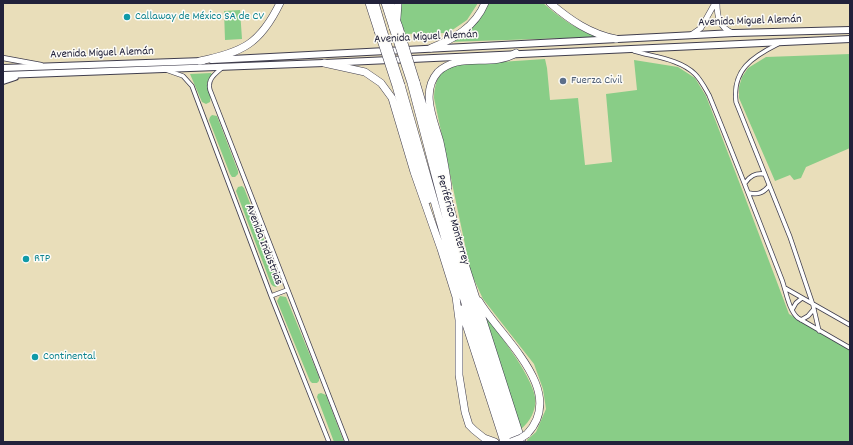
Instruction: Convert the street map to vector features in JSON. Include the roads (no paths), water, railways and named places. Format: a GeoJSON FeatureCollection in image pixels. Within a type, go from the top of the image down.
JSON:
{"type":"FeatureCollection","features":[{"type":"Feature","properties":{"kind":"highway"},"geometry":{"type":"LineString","coordinates":[[200,61],[231,54],[250,44],[266,28],[280,3]]}},
{"type":"Feature","properties":{"kind":"highway"},"geometry":{"type":"LineString","coordinates":[[369,3],[381,30]]}},
{"type":"Feature","properties":{"kind":"highway","name":"Periférico Monterrey"},"geometry":{"type":"LineString","coordinates":[[375,3],[381,30],[451,260],[511,442]]}},
{"type":"Feature","properties":{"kind":"highway","name":"Periférico Monterrey"},"geometry":{"type":"LineString","coordinates":[[385,3],[396,26],[413,82],[456,255],[516,442]]}},
{"type":"Feature","properties":{"kind":"highway"},"geometry":{"type":"LineString","coordinates":[[390,3],[396,26]]}},
{"type":"Feature","properties":{"kind":"highway"},"geometry":{"type":"LineString","coordinates":[[396,26],[398,3]]}},
{"type":"Feature","properties":{"kind":"highway"},"geometry":{"type":"LineString","coordinates":[[431,48],[445,43],[462,32],[476,19],[485,3]]}},
{"type":"Feature","properties":{"kind":"highway"},"geometry":{"type":"LineString","coordinates":[[550,3],[564,15],[586,30],[598,35],[616,39]]}},
{"type":"Feature","properties":{"kind":"highway","name":"Avenida Miguel Alemán"},"geometry":{"type":"LineString","coordinates":[[3,68],[350,54],[431,48],[734,33],[850,30]]}},
{"type":"Feature","properties":{"kind":"highway","name":"Avenida Miguel Alemán"},"geometry":{"type":"LineString","coordinates":[[3,75],[324,63],[850,39]]}},
{"type":"Feature","properties":{"kind":"highway"},"geometry":{"type":"LineString","coordinates":[[456,228],[443,157],[429,104],[430,85],[436,74],[452,63],[500,59],[516,54]]}},
{"type":"Feature","properties":{"kind":"highway"},"geometry":{"type":"LineString","coordinates":[[324,63],[365,72],[381,83],[389,93],[504,442]]}},
{"type":"Feature","properties":{"kind":"highway"},"geometry":{"type":"LineString","coordinates":[[3,64],[29,68]]}},
{"type":"Feature","properties":{"kind":"highway"},"geometry":{"type":"LineString","coordinates":[[3,81],[18,75]]}},
{"type":"Feature","properties":{"kind":"highway"},"geometry":{"type":"LineString","coordinates":[[413,82],[430,129],[473,288],[522,442]]}},
{"type":"Feature","properties":{"kind":"highway"},"geometry":{"type":"LineString","coordinates":[[398,85],[441,249]]}},
{"type":"Feature","properties":{"kind":"highway"},"geometry":{"type":"LineString","coordinates":[[473,288],[482,306],[524,361],[540,397],[540,409],[536,422],[527,434],[511,442]]}},
{"type":"Feature","properties":{"kind":"highway"},"geometry":{"type":"LineString","coordinates":[[456,297],[459,320],[459,375],[465,412],[469,424],[474,430],[484,438],[495,442]]}},
{"type":"Feature","properties":{"kind":"main road"},"geometry":{"type":"LineString","coordinates":[[716,3],[719,21],[725,29],[734,33]]}},
{"type":"Feature","properties":{"kind":"main road"},"geometry":{"type":"LineString","coordinates":[[686,36],[701,28],[716,3]]}},
{"type":"Feature","properties":{"kind":"street"},"geometry":{"type":"LineString","coordinates":[[783,42],[764,52],[747,64],[739,76],[735,94],[739,111],[790,237],[813,304],[819,331]]}},
{"type":"Feature","properties":{"kind":"street"},"geometry":{"type":"LineString","coordinates":[[629,49],[678,64],[695,74],[709,95],[749,193],[795,316],[850,348]]}},
{"type":"Feature","properties":{"kind":"street"},"geometry":{"type":"LineString","coordinates":[[3,58],[51,67]]}},
{"type":"Feature","properties":{"kind":"street","name":"Avenida Industrias"},"geometry":{"type":"LineString","coordinates":[[224,66],[212,78],[209,88],[347,442]]}},
{"type":"Feature","properties":{"kind":"street","name":"Avenida Industrias"},"geometry":{"type":"LineString","coordinates":[[163,69],[183,76],[192,86],[329,442]]}},
{"type":"Feature","properties":{"kind":"street"},"geometry":{"type":"LineString","coordinates":[[745,183],[753,175],[764,174]]}},
{"type":"Feature","properties":{"kind":"street"},"geometry":{"type":"LineString","coordinates":[[749,193],[760,193],[769,186]]}},
{"type":"Feature","properties":{"kind":"street"},"geometry":{"type":"LineString","coordinates":[[785,288],[850,325]]}},
{"type":"Feature","properties":{"kind":"street"},"geometry":{"type":"LineString","coordinates":[[272,296],[287,290]]}},
{"type":"Feature","properties":{"kind":"street"},"geometry":{"type":"LineString","coordinates":[[792,310],[796,303],[802,298]]}},
{"type":"Feature","properties":{"kind":"street"},"geometry":{"type":"LineString","coordinates":[[801,320],[808,316],[814,309]]}},
{"type":"Feature","properties":{"kind":"place","name":"Callaway de México SA de CV"},"geometry":{"type":"Point","coordinates":[127,17]}},
{"type":"Feature","properties":{"kind":"place","name":"Fuerza Civil"},"geometry":{"type":"Point","coordinates":[563,81]}},
{"type":"Feature","properties":{"kind":"place","name":"RTP"},"geometry":{"type":"Point","coordinates":[26,259]}},
{"type":"Feature","properties":{"kind":"place","name":"Continental"},"geometry":{"type":"Point","coordinates":[35,357]}}]}
